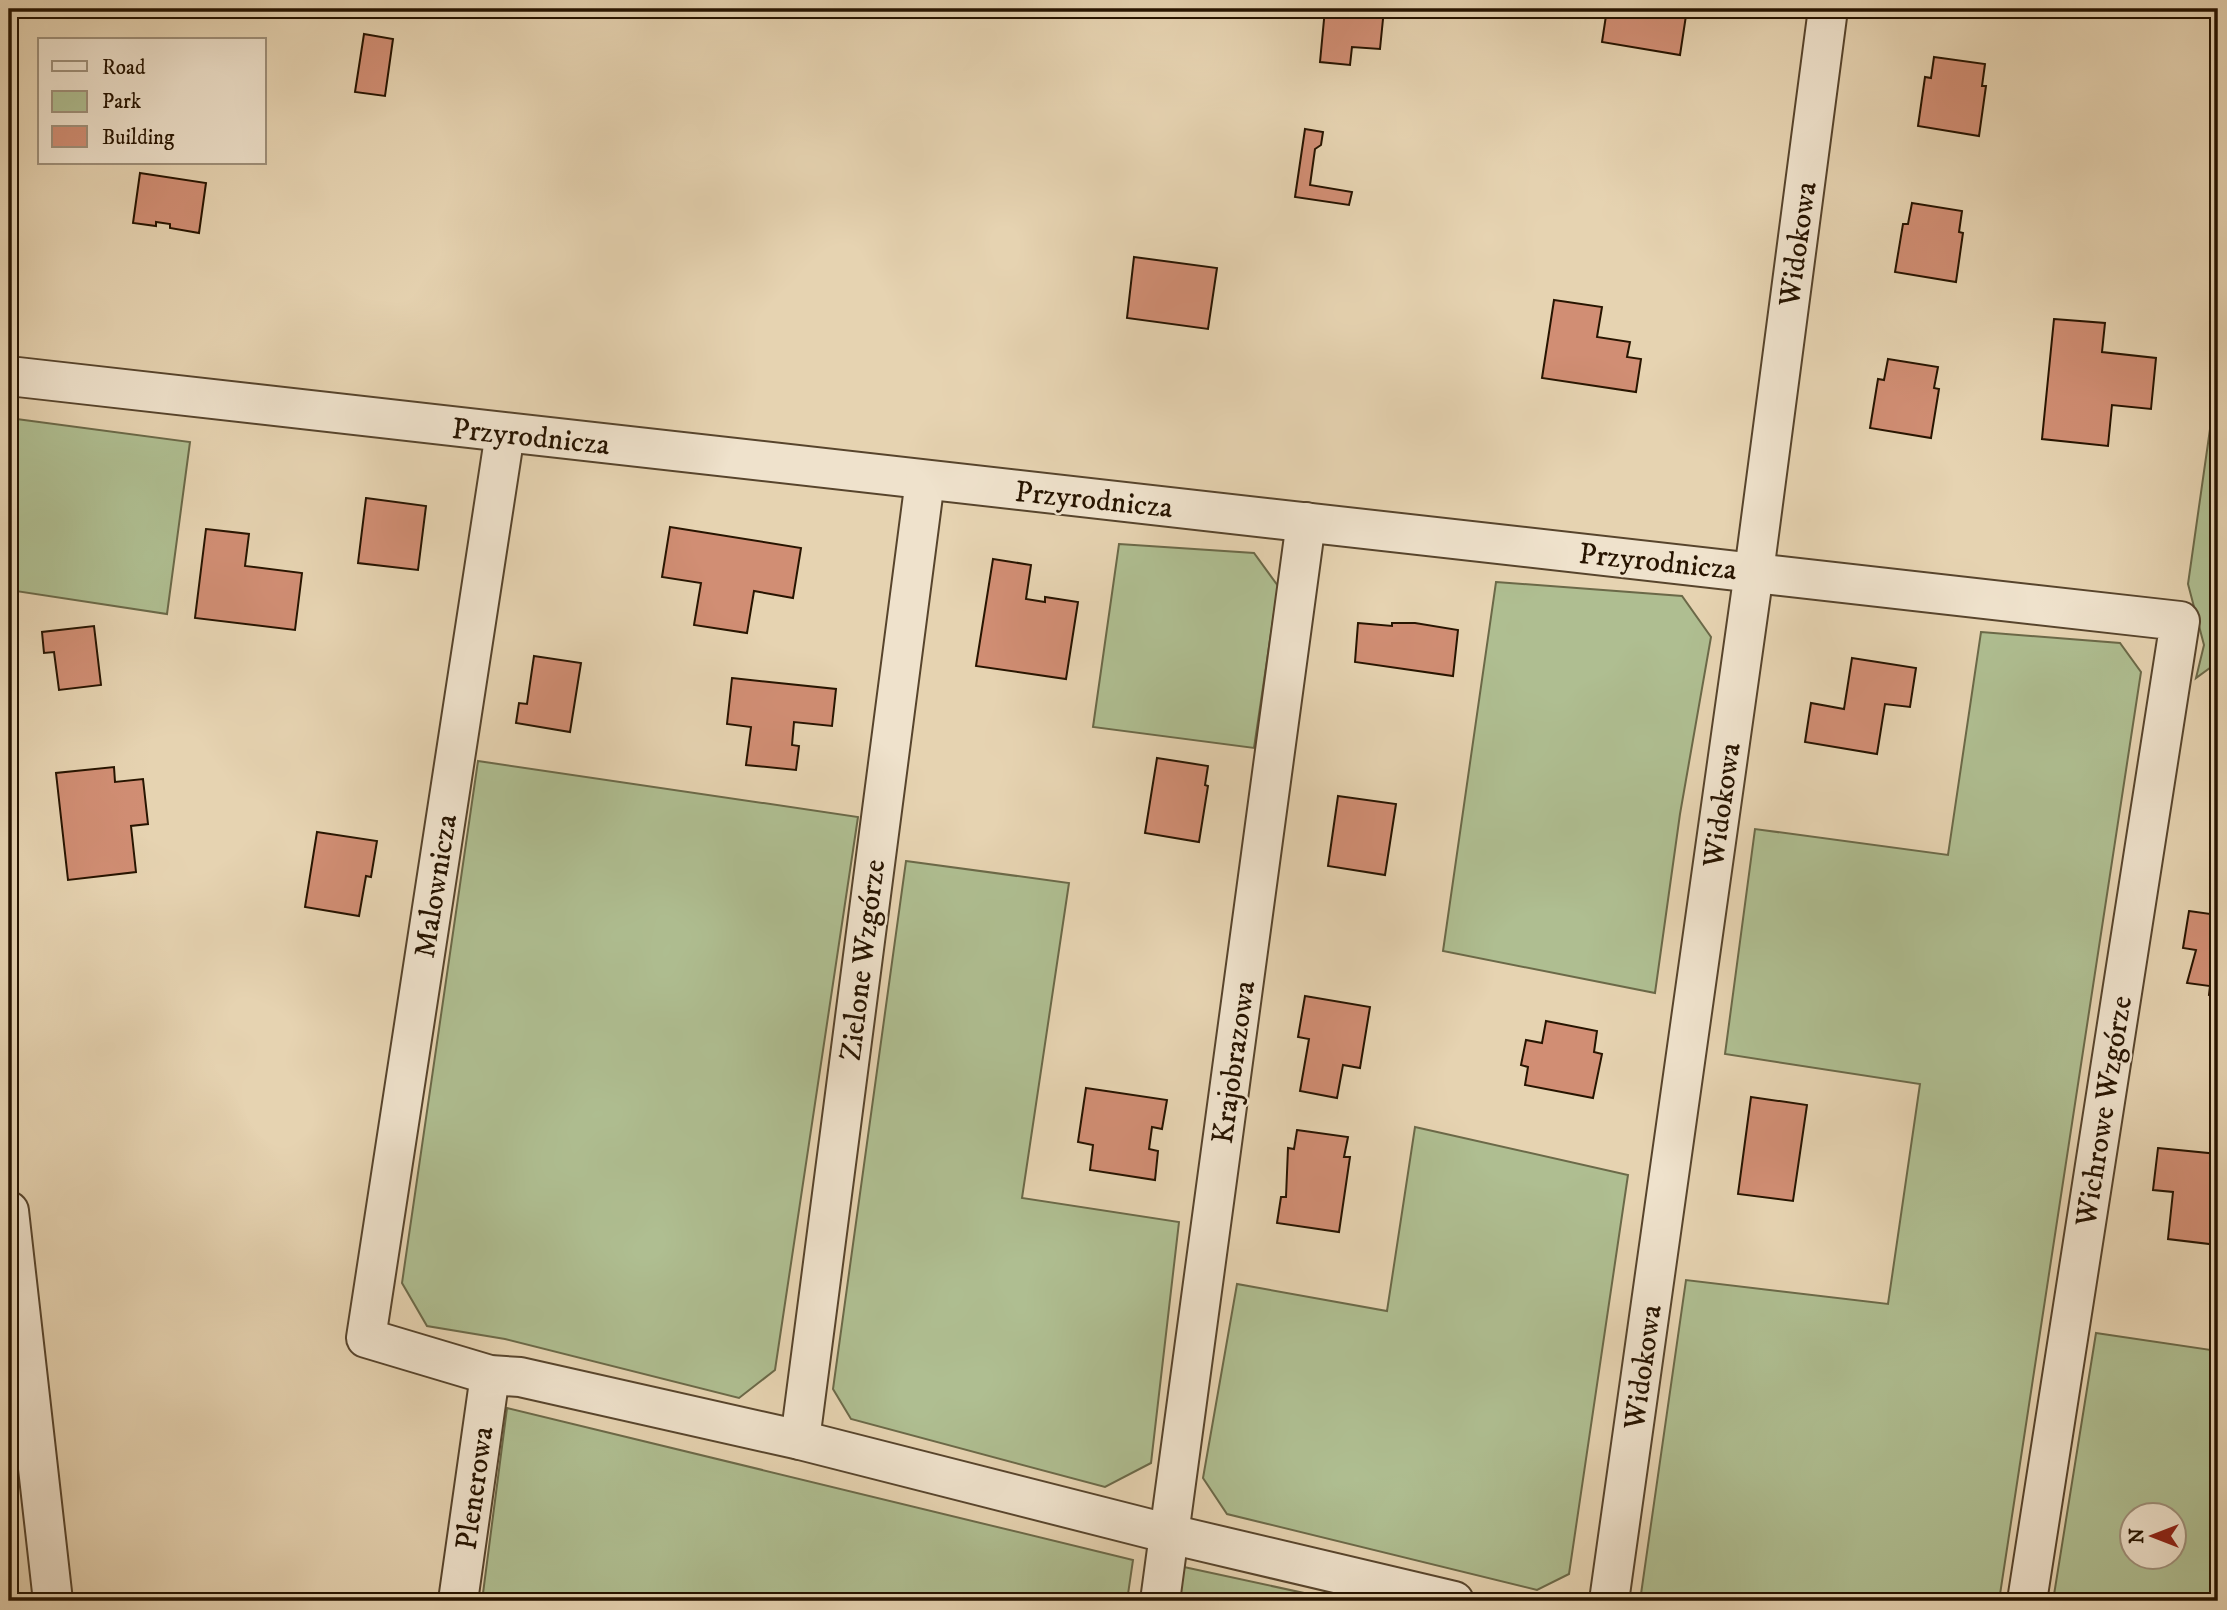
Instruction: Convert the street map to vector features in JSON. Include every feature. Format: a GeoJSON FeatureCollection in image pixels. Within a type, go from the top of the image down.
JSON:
{"type":"FeatureCollection","features":[{"type":"Feature","properties":{"kind":"street","name":"Widokowa"},"geometry":{"type":"LineString","coordinates":[[1609,1601],[1754,572],[1828,9]]}},
{"type":"Feature","properties":{"kind":"street","name":"Przyrodnicza"},"geometry":{"type":"LineString","coordinates":[[9,376],[2180,621]]}},
{"type":"Feature","properties":{"kind":"street","name":"Malownicza"},"geometry":{"type":"LineString","coordinates":[[490,1376],[366,1338],[505,433]]}},
{"type":"Feature","properties":{"kind":"street","name":"Zielone Wzgórze"},"geometry":{"type":"LineString","coordinates":[[800,1440],[925,480]]}},
{"type":"Feature","properties":{"kind":"street","name":"Krajobrazowa"},"geometry":{"type":"LineString","coordinates":[[1160,1601],[1306,522]]}},
{"type":"Feature","properties":{"kind":"street","name":"Wichrowe Wzgórze"},"geometry":{"type":"LineString","coordinates":[[2027,1601],[2180,621]]}},
{"type":"Feature","properties":{"kind":"street"},"geometry":{"type":"LineString","coordinates":[[9,1211],[53,1601]]}},
{"type":"Feature","properties":{"kind":"street"},"geometry":{"type":"LineString","coordinates":[[490,1376],[520,1377],[800,1440],[1170,1534],[1454,1601]]}},
{"type":"Feature","properties":{"kind":"street","name":"Plenerowa"},"geometry":{"type":"LineString","coordinates":[[458,1601],[490,1376]]}},
{"type":"Feature","properties":{"kind":"green space"},"geometry":{"type":"Polygon","coordinates":[[[2218,373],[2218,662],[2196,678],[2204,645],[2188,584],[2218,373]]]}},
{"type":"Feature","properties":{"kind":"green space"},"geometry":{"type":"Polygon","coordinates":[[[9,418],[190,442],[167,614],[9,590],[9,418]]]}},
{"type":"Feature","properties":{"kind":"green space"},"geometry":{"type":"Polygon","coordinates":[[[1119,544],[1254,553],[1278,586],[1254,748],[1093,727],[1119,544]]]}},
{"type":"Feature","properties":{"kind":"green space"},"geometry":{"type":"Polygon","coordinates":[[[1496,582],[1682,596],[1711,637],[1680,814],[1655,993],[1443,951],[1496,582]]]}},
{"type":"Feature","properties":{"kind":"green space"},"geometry":{"type":"Polygon","coordinates":[[[1981,632],[2120,643],[2141,672],[1999,1601],[1640,1601],[1686,1280],[1888,1304],[1920,1084],[1725,1054],[1755,829],[1948,855],[1981,632]]]}},
{"type":"Feature","properties":{"kind":"green space"},"geometry":{"type":"Polygon","coordinates":[[[478,761],[858,817],[775,1370],[739,1398],[505,1339],[427,1326],[402,1283],[478,761]]]}},
{"type":"Feature","properties":{"kind":"green space"},"geometry":{"type":"Polygon","coordinates":[[[906,861],[1069,883],[1022,1198],[1179,1222],[1151,1463],[1105,1487],[851,1419],[833,1389],[906,861]]]}},
{"type":"Feature","properties":{"kind":"green space"},"geometry":{"type":"Polygon","coordinates":[[[1415,1127],[1628,1175],[1569,1574],[1537,1590],[1227,1514],[1203,1478],[1237,1284],[1387,1311],[1415,1127]]]}},
{"type":"Feature","properties":{"kind":"green space"},"geometry":{"type":"Polygon","coordinates":[[[2096,1333],[2218,1351],[2218,1601],[2053,1601],[2096,1333]]]}},
{"type":"Feature","properties":{"kind":"green space"},"geometry":{"type":"Polygon","coordinates":[[[507,1408],[1133,1560],[1127,1601],[482,1601],[507,1408]]]}},
{"type":"Feature","properties":{"kind":"green space"},"geometry":{"type":"Polygon","coordinates":[[[1184,1567],[1341,1601],[1179,1601],[1184,1567]]]}},
{"type":"Feature","properties":{"kind":"building"},"geometry":{"type":"Polygon","coordinates":[[[304,9],[347,9],[347,15],[304,9]]]}},
{"type":"Feature","properties":{"kind":"building"},"geometry":{"type":"Polygon","coordinates":[[[1325,9],[1384,9],[1380,49],[1352,47],[1350,65],[1320,62],[1325,9]]]}},
{"type":"Feature","properties":{"kind":"building"},"geometry":{"type":"Polygon","coordinates":[[[1607,9],[1687,9],[1680,55],[1602,42],[1607,9]]]}},
{"type":"Feature","properties":{"kind":"building"},"geometry":{"type":"Polygon","coordinates":[[[364,34],[393,39],[385,96],[355,92],[364,34]]]}},
{"type":"Feature","properties":{"kind":"building"},"geometry":{"type":"Polygon","coordinates":[[[1934,57],[1985,64],[1982,86],[1986,86],[1979,136],[1918,126],[1925,77],[1931,78],[1934,57]]]}},
{"type":"Feature","properties":{"kind":"building"},"geometry":{"type":"Polygon","coordinates":[[[1305,129],[1323,132],[1321,145],[1315,149],[1310,185],[1352,192],[1349,205],[1295,197],[1305,129]]]}},
{"type":"Feature","properties":{"kind":"building"},"geometry":{"type":"Polygon","coordinates":[[[140,173],[206,183],[199,233],[170,228],[170,224],[156,222],[156,226],[133,223],[140,173]]]}},
{"type":"Feature","properties":{"kind":"building"},"geometry":{"type":"Polygon","coordinates":[[[1912,203],[1962,211],[1959,232],[1963,233],[1956,282],[1895,272],[1903,224],[1908,224],[1912,203]]]}},
{"type":"Feature","properties":{"kind":"building"},"geometry":{"type":"Polygon","coordinates":[[[1134,257],[1217,268],[1208,329],[1127,318],[1134,257]]]}},
{"type":"Feature","properties":{"kind":"building"},"geometry":{"type":"Polygon","coordinates":[[[1554,300],[1602,307],[1597,337],[1630,342],[1627,357],[1641,359],[1636,392],[1542,378],[1554,300]]]}},
{"type":"Feature","properties":{"kind":"building"},"geometry":{"type":"Polygon","coordinates":[[[2054,319],[2105,323],[2102,352],[2156,358],[2151,409],[2112,405],[2108,446],[2042,439],[2054,319]]]}},
{"type":"Feature","properties":{"kind":"building"},"geometry":{"type":"Polygon","coordinates":[[[1888,359],[1938,367],[1934,388],[1939,389],[1931,438],[1870,428],[1878,379],[1884,380],[1888,359]]]}},
{"type":"Feature","properties":{"kind":"building"},"geometry":{"type":"Polygon","coordinates":[[[366,498],[426,506],[418,570],[358,563],[366,498]]]}},
{"type":"Feature","properties":{"kind":"building"},"geometry":{"type":"Polygon","coordinates":[[[670,527],[801,548],[793,598],[754,591],[747,633],[694,625],[701,583],[662,577],[670,527]]]}},
{"type":"Feature","properties":{"kind":"building"},"geometry":{"type":"Polygon","coordinates":[[[206,529],[249,534],[245,566],[302,573],[295,630],[195,618],[206,529]]]}},
{"type":"Feature","properties":{"kind":"building"},"geometry":{"type":"Polygon","coordinates":[[[993,559],[1031,565],[1026,599],[1045,602],[1045,597],[1078,602],[1066,679],[976,666],[993,559]]]}},
{"type":"Feature","properties":{"kind":"building"},"geometry":{"type":"Polygon","coordinates":[[[1358,623],[1392,626],[1392,623],[1415,623],[1458,630],[1453,676],[1355,662],[1358,623]]]}},
{"type":"Feature","properties":{"kind":"building"},"geometry":{"type":"Polygon","coordinates":[[[94,626],[101,685],[59,690],[54,652],[44,653],[42,632],[94,626]]]}},
{"type":"Feature","properties":{"kind":"building"},"geometry":{"type":"Polygon","coordinates":[[[534,656],[581,663],[570,732],[516,723],[519,703],[527,704],[534,656]]]}},
{"type":"Feature","properties":{"kind":"building"},"geometry":{"type":"Polygon","coordinates":[[[1852,658],[1916,668],[1910,707],[1885,704],[1877,754],[1805,742],[1811,703],[1844,709],[1852,658]]]}},
{"type":"Feature","properties":{"kind":"building"},"geometry":{"type":"Polygon","coordinates":[[[732,678],[836,689],[832,726],[794,722],[792,745],[799,746],[796,770],[746,765],[751,727],[727,724],[732,678]]]}},
{"type":"Feature","properties":{"kind":"building"},"geometry":{"type":"Polygon","coordinates":[[[1157,758],[1208,766],[1205,785],[1208,786],[1199,842],[1145,833],[1157,758]]]}},
{"type":"Feature","properties":{"kind":"building"},"geometry":{"type":"Polygon","coordinates":[[[114,767],[115,782],[143,779],[148,824],[131,826],[136,872],[68,880],[56,773],[114,767]]]}},
{"type":"Feature","properties":{"kind":"building"},"geometry":{"type":"Polygon","coordinates":[[[1338,796],[1396,804],[1385,875],[1328,866],[1338,796]]]}},
{"type":"Feature","properties":{"kind":"building"},"geometry":{"type":"Polygon","coordinates":[[[317,832],[377,841],[371,877],[366,876],[359,916],[305,907],[317,832]]]}},
{"type":"Feature","properties":{"kind":"building"},"geometry":{"type":"Polygon","coordinates":[[[2189,911],[2218,915],[2218,997],[2209,995],[2210,986],[2187,983],[2196,950],[2183,948],[2189,911]]]}},
{"type":"Feature","properties":{"kind":"building"},"geometry":{"type":"Polygon","coordinates":[[[1305,996],[1370,1007],[1360,1068],[1343,1065],[1337,1098],[1300,1091],[1309,1039],[1298,1037],[1305,996]]]}},
{"type":"Feature","properties":{"kind":"building"},"geometry":{"type":"Polygon","coordinates":[[[1546,1021],[1597,1031],[1594,1052],[1602,1054],[1593,1098],[1525,1085],[1528,1067],[1521,1065],[1526,1040],[1542,1043],[1546,1021]]]}},
{"type":"Feature","properties":{"kind":"building"},"geometry":{"type":"Polygon","coordinates":[[[1086,1088],[1167,1100],[1162,1129],[1152,1127],[1149,1149],[1158,1151],[1155,1180],[1090,1170],[1093,1145],[1078,1142],[1086,1088]]]}},
{"type":"Feature","properties":{"kind":"building"},"geometry":{"type":"Polygon","coordinates":[[[1751,1097],[1807,1105],[1793,1201],[1738,1194],[1751,1097]]]}},
{"type":"Feature","properties":{"kind":"building"},"geometry":{"type":"Polygon","coordinates":[[[1297,1130],[1348,1137],[1344,1157],[1350,1157],[1339,1232],[1277,1223],[1281,1197],[1286,1197],[1288,1148],[1294,1149],[1297,1130]]]}},
{"type":"Feature","properties":{"kind":"building"},"geometry":{"type":"Polygon","coordinates":[[[2158,1148],[2218,1154],[2218,1245],[2168,1239],[2173,1192],[2153,1190],[2158,1148]]]}}]}
